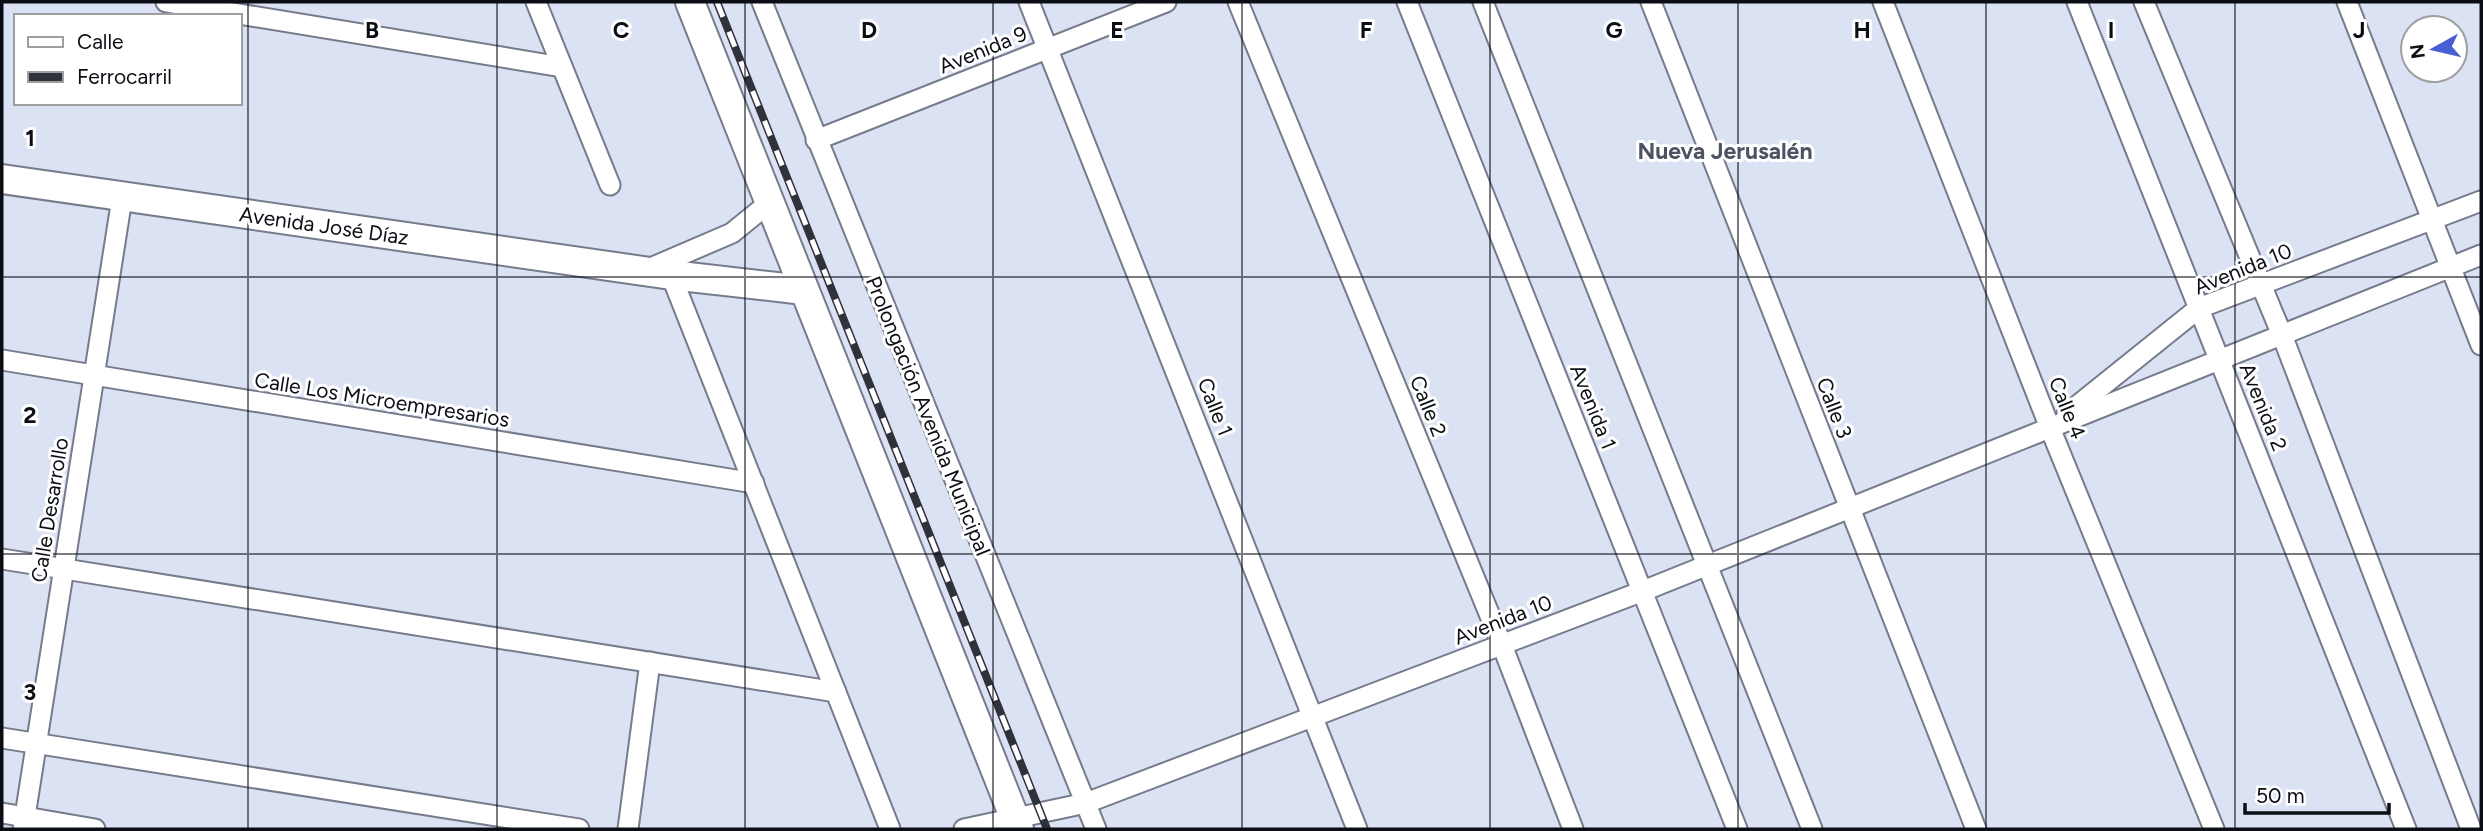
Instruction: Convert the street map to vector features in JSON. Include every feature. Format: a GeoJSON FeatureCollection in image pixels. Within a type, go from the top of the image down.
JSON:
{"type":"FeatureCollection","features":[{"type":"Feature","properties":{"kind":"main road"},"geometry":{"type":"LineString","coordinates":[[690,2],[1017,824]]}},
{"type":"Feature","properties":{"kind":"main road","name":"Avenida José Díaz"},"geometry":{"type":"LineString","coordinates":[[2,179],[121,198],[804,290]]}},
{"type":"Feature","properties":{"kind":"street"},"geometry":{"type":"LineString","coordinates":[[166,2],[239,14]]}},
{"type":"Feature","properties":{"kind":"street"},"geometry":{"type":"LineString","coordinates":[[536,2],[610,185]]}},
{"type":"Feature","properties":{"kind":"street","name":"Prolongación Avenida Municipal"},"geometry":{"type":"LineString","coordinates":[[762,2],[1096,829]]}},
{"type":"Feature","properties":{"kind":"street","name":"Calle 1"},"geometry":{"type":"LineString","coordinates":[[1029,2],[1357,829]]}},
{"type":"Feature","properties":{"kind":"street","name":"Avenida 9"},"geometry":{"type":"LineString","coordinates":[[816,140],[1166,2]]}},
{"type":"Feature","properties":{"kind":"street","name":"Calle 2"},"geometry":{"type":"LineString","coordinates":[[1238,2],[1502,645],[1573,829]]}},
{"type":"Feature","properties":{"kind":"street","name":"Avenida 1"},"geometry":{"type":"LineString","coordinates":[[1407,2],[1737,829]]}},
{"type":"Feature","properties":{"kind":"street"},"geometry":{"type":"LineString","coordinates":[[1483,2],[1812,829]]}},
{"type":"Feature","properties":{"kind":"street","name":"Calle 3"},"geometry":{"type":"LineString","coordinates":[[1651,2],[1976,829]]}},
{"type":"Feature","properties":{"kind":"street","name":"Calle 4"},"geometry":{"type":"LineString","coordinates":[[1883,2],[2050,428],[2214,829]]}},
{"type":"Feature","properties":{"kind":"street","name":"Avenida 2"},"geometry":{"type":"LineString","coordinates":[[2077,2],[2406,829]]}},
{"type":"Feature","properties":{"kind":"street","name":"Avenida 2"},"geometry":{"type":"LineString","coordinates":[[2144,2],[2282,335],[2470,829]]}},
{"type":"Feature","properties":{"kind":"street"},"geometry":{"type":"LineString","coordinates":[[2347,2],[2481,345]]}},
{"type":"Feature","properties":{"kind":"street"},"geometry":{"type":"LineString","coordinates":[[242,14],[562,67]]}},
{"type":"Feature","properties":{"kind":"street","name":"Calle Desarrollo"},"geometry":{"type":"LineString","coordinates":[[24,823],[121,198]]}},
{"type":"Feature","properties":{"kind":"street","name":"Avenida 10"},"geometry":{"type":"LineString","coordinates":[[2050,428],[2199,308],[2481,201]]}},
{"type":"Feature","properties":{"kind":"street"},"geometry":{"type":"LineString","coordinates":[[769,203],[732,233],[659,272],[754,483],[890,829]]}},
{"type":"Feature","properties":{"kind":"street","name":"Avenida 10"},"geometry":{"type":"LineString","coordinates":[[964,829],[1017,824],[1086,803],[1643,592],[2481,255]]}},
{"type":"Feature","properties":{"kind":"street","name":"Calle Los Microempresarios"},"geometry":{"type":"LineString","coordinates":[[2,360],[754,483]]}},
{"type":"Feature","properties":{"kind":"street"},"geometry":{"type":"LineString","coordinates":[[2,559],[836,692]]}},
{"type":"Feature","properties":{"kind":"street"},"geometry":{"type":"LineString","coordinates":[[628,829],[650,662]]}},
{"type":"Feature","properties":{"kind":"street"},"geometry":{"type":"LineString","coordinates":[[2,738],[579,829]]}},
{"type":"Feature","properties":{"kind":"street"},"geometry":{"type":"LineString","coordinates":[[2,813],[24,823],[95,829]]}},
{"type":"Feature","properties":{"kind":"railway"},"geometry":{"type":"LineString","coordinates":[[717,2],[1047,829]]}},
{"type":"Feature","properties":{"kind":"district","name":"Nueva Jerusalén"},"geometry":{"type":"Point","coordinates":[1725,151]}}]}
